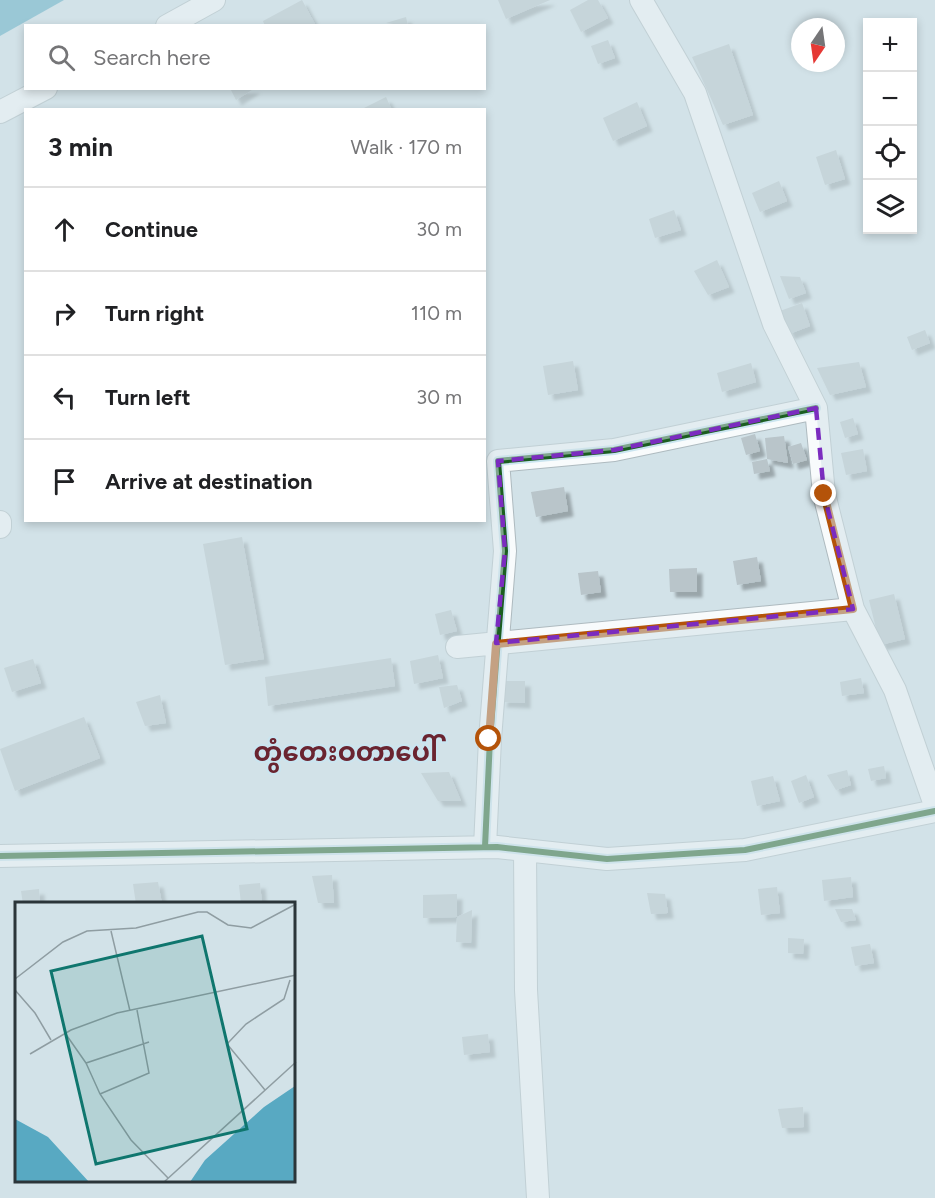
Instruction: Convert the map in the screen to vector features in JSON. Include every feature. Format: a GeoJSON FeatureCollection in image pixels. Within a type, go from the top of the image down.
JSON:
{"type":"FeatureCollection","features":[{"type":"Feature","properties":{"kind":"street"},"geometry":{"type":"LineString","coordinates":[[171,24],[214,0]]}},
{"type":"Feature","properties":{"kind":"street"},"geometry":{"type":"LineString","coordinates":[[641,0],[695,93],[774,324],[816,408],[824,494],[853,609],[895,690],[935,805]]}},
{"type":"Feature","properties":{"kind":"street"},"geometry":{"type":"LineString","coordinates":[[0,112],[42,90]]}},
{"type":"Feature","properties":{"kind":"street"},"geometry":{"type":"LineString","coordinates":[[485,847],[496,644],[505,551],[498,461],[614,450],[816,408]]}},
{"type":"Feature","properties":{"kind":"street"},"geometry":{"type":"LineString","coordinates":[[0,522],[0,527]]}},
{"type":"Feature","properties":{"kind":"street"},"geometry":{"type":"LineString","coordinates":[[458,647],[853,609]]}},
{"type":"Feature","properties":{"kind":"street"},"geometry":{"type":"LineString","coordinates":[[0,856],[485,847],[607,860],[745,850],[935,811]]}},
{"type":"Feature","properties":{"kind":"street"},"geometry":{"type":"LineString","coordinates":[[525,850],[526,990],[538,1198]]}},
{"type":"Feature","properties":{"kind":"highlighted area"},"geometry":{"type":"Polygon","coordinates":[[[816,408],[824,494],[853,609],[496,643],[505,551],[498,461],[614,450],[816,408]]]}},
{"type":"Feature","properties":{"kind":"water"},"geometry":{"type":"Polygon","coordinates":[[[0,0],[64,0],[0,36],[0,0]]]}},
{"type":"Feature","properties":{"kind":"building"},"geometry":{"type":"Polygon","coordinates":[[[302,0],[315,24],[264,24],[263,21],[302,0]]]}},
{"type":"Feature","properties":{"kind":"building"},"geometry":{"type":"Polygon","coordinates":[[[498,0],[550,0],[506,19],[498,0]]]}},
{"type":"Feature","properties":{"kind":"building"},"geometry":{"type":"Polygon","coordinates":[[[588,0],[598,0],[608,18],[581,32],[570,10],[588,0]]]}},
{"type":"Feature","properties":{"kind":"building"},"geometry":{"type":"Polygon","coordinates":[[[406,17],[408,24],[393,24],[386,23],[406,17]]]}},
{"type":"Feature","properties":{"kind":"building"},"geometry":{"type":"Polygon","coordinates":[[[608,40],[615,58],[598,64],[591,46],[608,40]]]}},
{"type":"Feature","properties":{"kind":"building"},"geometry":{"type":"Polygon","coordinates":[[[729,44],[753,115],[723,125],[692,57],[729,44]]]}},
{"type":"Feature","properties":{"kind":"building"},"geometry":{"type":"Polygon","coordinates":[[[231,90],[252,90],[236,100],[231,90]]]}},
{"type":"Feature","properties":{"kind":"building"},"geometry":{"type":"Polygon","coordinates":[[[386,97],[391,108],[364,108],[386,97]]]}},
{"type":"Feature","properties":{"kind":"building"},"geometry":{"type":"Polygon","coordinates":[[[637,102],[647,126],[613,141],[603,118],[637,102]]]}},
{"type":"Feature","properties":{"kind":"building"},"geometry":{"type":"Polygon","coordinates":[[[836,150],[845,179],[825,185],[816,157],[836,150]]]}},
{"type":"Feature","properties":{"kind":"building"},"geometry":{"type":"Polygon","coordinates":[[[779,181],[787,201],[760,212],[752,193],[779,181]]]}},
{"type":"Feature","properties":{"kind":"building"},"geometry":{"type":"Polygon","coordinates":[[[674,210],[681,230],[655,238],[649,219],[674,210]]]}},
{"type":"Feature","properties":{"kind":"building"},"geometry":{"type":"Polygon","coordinates":[[[717,260],[729,287],[708,295],[694,271],[717,260]]]}},
{"type":"Feature","properties":{"kind":"building"},"geometry":{"type":"Polygon","coordinates":[[[780,276],[800,277],[806,293],[789,299],[780,276]]]}},
{"type":"Feature","properties":{"kind":"building"},"geometry":{"type":"Polygon","coordinates":[[[802,303],[810,326],[789,334],[780,311],[802,303]]]}},
{"type":"Feature","properties":{"kind":"building"},"geometry":{"type":"Polygon","coordinates":[[[925,330],[930,343],[912,350],[907,337],[925,330]]]}},
{"type":"Feature","properties":{"kind":"building"},"geometry":{"type":"Polygon","coordinates":[[[573,361],[578,390],[548,395],[543,366],[573,361]]]}},
{"type":"Feature","properties":{"kind":"building"},"geometry":{"type":"Polygon","coordinates":[[[859,362],[866,387],[830,395],[817,368],[859,362]]]}},
{"type":"Feature","properties":{"kind":"building"},"geometry":{"type":"Polygon","coordinates":[[[751,363],[756,382],[722,392],[717,373],[751,363]]]}},
{"type":"Feature","properties":{"kind":"building"},"geometry":{"type":"Polygon","coordinates":[[[853,418],[858,434],[845,438],[840,422],[853,418]]]}},
{"type":"Feature","properties":{"kind":"building"},"geometry":{"type":"Polygon","coordinates":[[[755,434],[760,451],[746,455],[741,438],[755,434]]]}},
{"type":"Feature","properties":{"kind":"building"},"geometry":{"type":"Polygon","coordinates":[[[784,436],[788,463],[767,459],[765,438],[784,436]]]}},
{"type":"Feature","properties":{"kind":"building"},"geometry":{"type":"Polygon","coordinates":[[[801,443],[807,460],[793,464],[788,447],[801,443]]]}},
{"type":"Feature","properties":{"kind":"building"},"geometry":{"type":"Polygon","coordinates":[[[863,449],[867,471],[846,475],[841,453],[863,449]]]}},
{"type":"Feature","properties":{"kind":"building"},"geometry":{"type":"Polygon","coordinates":[[[767,459],[770,471],[754,474],[752,462],[767,459]]]}},
{"type":"Feature","properties":{"kind":"building"},"geometry":{"type":"Polygon","coordinates":[[[564,487],[568,511],[536,517],[531,492],[564,487]]]}},
{"type":"Feature","properties":{"kind":"building"},"geometry":{"type":"Polygon","coordinates":[[[242,537],[264,659],[225,665],[203,544],[242,537]]]}},
{"type":"Feature","properties":{"kind":"building"},"geometry":{"type":"Polygon","coordinates":[[[757,557],[761,581],[737,585],[733,561],[757,557]]]}},
{"type":"Feature","properties":{"kind":"building"},"geometry":{"type":"Polygon","coordinates":[[[697,568],[697,592],[670,592],[669,569],[697,568]]]}},
{"type":"Feature","properties":{"kind":"building"},"geometry":{"type":"Polygon","coordinates":[[[598,571],[601,592],[581,595],[578,573],[598,571]]]}},
{"type":"Feature","properties":{"kind":"building"},"geometry":{"type":"Polygon","coordinates":[[[894,594],[905,639],[880,645],[869,600],[894,594]]]}},
{"type":"Feature","properties":{"kind":"building"},"geometry":{"type":"Polygon","coordinates":[[[451,610],[457,631],[440,635],[435,614],[451,610]]]}},
{"type":"Feature","properties":{"kind":"building"},"geometry":{"type":"Polygon","coordinates":[[[438,655],[443,678],[414,684],[410,661],[438,655]]]}},
{"type":"Feature","properties":{"kind":"building"},"geometry":{"type":"Polygon","coordinates":[[[391,658],[395,686],[268,706],[265,677],[391,658]]]}},
{"type":"Feature","properties":{"kind":"building"},"geometry":{"type":"Polygon","coordinates":[[[33,659],[41,683],[12,692],[4,668],[33,659]]]}},
{"type":"Feature","properties":{"kind":"building"},"geometry":{"type":"Polygon","coordinates":[[[861,678],[864,693],[842,696],[840,682],[861,678]]]}},
{"type":"Feature","properties":{"kind":"building"},"geometry":{"type":"Polygon","coordinates":[[[506,681],[525,681],[525,703],[501,702],[506,681]]]}},
{"type":"Feature","properties":{"kind":"building"},"geometry":{"type":"Polygon","coordinates":[[[457,685],[462,701],[444,708],[439,687],[457,685]]]}},
{"type":"Feature","properties":{"kind":"building"},"geometry":{"type":"Polygon","coordinates":[[[160,695],[166,723],[145,726],[136,702],[160,695]]]}},
{"type":"Feature","properties":{"kind":"building"},"geometry":{"type":"Polygon","coordinates":[[[84,717],[100,758],[15,791],[0,749],[84,717]]]}},
{"type":"Feature","properties":{"kind":"building"},"geometry":{"type":"Polygon","coordinates":[[[884,766],[886,778],[871,781],[868,769],[884,766]]]}},
{"type":"Feature","properties":{"kind":"building"},"geometry":{"type":"Polygon","coordinates":[[[847,770],[851,785],[836,790],[827,775],[847,770]]]}},
{"type":"Feature","properties":{"kind":"building"},"geometry":{"type":"Polygon","coordinates":[[[449,772],[461,801],[438,801],[421,773],[449,772]]]}},
{"type":"Feature","properties":{"kind":"building"},"geometry":{"type":"Polygon","coordinates":[[[806,775],[814,797],[799,803],[791,781],[806,775]]]}},
{"type":"Feature","properties":{"kind":"building"},"geometry":{"type":"Polygon","coordinates":[[[773,776],[780,801],[757,806],[751,781],[773,776]]]}},
{"type":"Feature","properties":{"kind":"building"},"geometry":{"type":"Polygon","coordinates":[[[332,875],[334,903],[318,903],[312,876],[332,875]]]}},
{"type":"Feature","properties":{"kind":"building"},"geometry":{"type":"Polygon","coordinates":[[[851,877],[853,897],[824,901],[822,880],[851,877]]]}},
{"type":"Feature","properties":{"kind":"building"},"geometry":{"type":"Polygon","coordinates":[[[158,882],[162,902],[136,902],[133,884],[158,882]]]}},
{"type":"Feature","properties":{"kind":"building"},"geometry":{"type":"Polygon","coordinates":[[[260,883],[262,902],[241,902],[239,885],[260,883]]]}},
{"type":"Feature","properties":{"kind":"building"},"geometry":{"type":"Polygon","coordinates":[[[777,887],[780,913],[761,915],[758,889],[777,887]]]}},
{"type":"Feature","properties":{"kind":"building"},"geometry":{"type":"Polygon","coordinates":[[[39,889],[40,902],[23,902],[21,891],[39,889]]]}},
{"type":"Feature","properties":{"kind":"building"},"geometry":{"type":"Polygon","coordinates":[[[647,893],[665,894],[668,913],[651,914],[647,893]]]}},
{"type":"Feature","properties":{"kind":"building"},"geometry":{"type":"Polygon","coordinates":[[[457,894],[457,917],[423,918],[423,895],[457,894]]]}},
{"type":"Feature","properties":{"kind":"building"},"geometry":{"type":"Polygon","coordinates":[[[835,909],[852,909],[856,920],[841,922],[835,909]]]}},
{"type":"Feature","properties":{"kind":"building"},"geometry":{"type":"Polygon","coordinates":[[[472,910],[471,943],[456,942],[457,917],[472,910]]]}},
{"type":"Feature","properties":{"kind":"building"},"geometry":{"type":"Polygon","coordinates":[[[788,938],[804,939],[803,954],[788,953],[788,938]]]}},
{"type":"Feature","properties":{"kind":"building"},"geometry":{"type":"Polygon","coordinates":[[[870,944],[874,963],[855,966],[851,947],[870,944]]]}},
{"type":"Feature","properties":{"kind":"building"},"geometry":{"type":"Polygon","coordinates":[[[488,1034],[490,1052],[464,1055],[462,1037],[488,1034]]]}},
{"type":"Feature","properties":{"kind":"building"},"geometry":{"type":"Polygon","coordinates":[[[803,1107],[804,1127],[782,1128],[778,1109],[803,1107]]]}},
{"type":"Feature","properties":{"kind":"cycle path"},"geometry":{"type":"LineString","coordinates":[[485,847],[490,739],[505,551],[498,461],[614,450],[816,408]]}},
{"type":"Feature","properties":{"kind":"cycle path"},"geometry":{"type":"LineString","coordinates":[[0,856],[497,847],[607,859],[745,850],[935,811]]}},
{"type":"Feature","properties":{"kind":"district","name":"တွံတေးဝတာပေါ်"},"geometry":{"type":"Point","coordinates":[346,752]}},
{"type":"Feature","properties":{"kind":"route"},"geometry":{"type":"LineString","coordinates":[[489,739],[496,644],[853,609],[824,494]]}}]}
